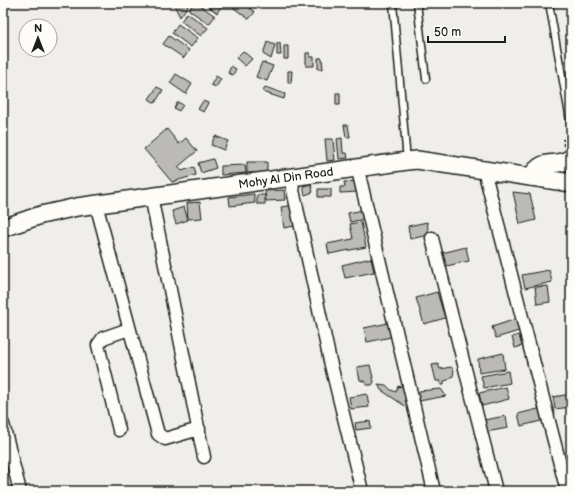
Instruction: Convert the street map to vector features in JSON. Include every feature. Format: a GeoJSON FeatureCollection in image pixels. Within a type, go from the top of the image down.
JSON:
{"type":"FeatureCollection","features":[{"type":"Feature","properties":{"kind":"street"},"geometry":{"type":"LineString","coordinates":[[531,177],[535,170],[543,164],[561,163],[571,158]]}},
{"type":"Feature","properties":{"kind":"street","name":"Mohy Al Din Road"},"geometry":{"type":"LineString","coordinates":[[3,228],[40,215],[96,204],[357,166],[417,160],[571,184]]}},
{"type":"Feature","properties":{"kind":"street"},"geometry":{"type":"LineString","coordinates":[[357,166],[434,491]]}},
{"type":"Feature","properties":{"kind":"street"},"geometry":{"type":"LineString","coordinates":[[484,170],[567,491]]}},
{"type":"Feature","properties":{"kind":"street"},"geometry":{"type":"LineString","coordinates":[[290,176],[330,361],[362,491]]}},
{"type":"Feature","properties":{"kind":"street"},"geometry":{"type":"LineString","coordinates":[[151,196],[204,457]]}},
{"type":"Feature","properties":{"kind":"street"},"geometry":{"type":"LineString","coordinates":[[96,204],[129,329],[160,437],[165,439],[199,429]]}},
{"type":"Feature","properties":{"kind":"street"},"geometry":{"type":"LineString","coordinates":[[432,238],[496,491]]}},
{"type":"Feature","properties":{"kind":"street"},"geometry":{"type":"LineString","coordinates":[[119,430],[98,345],[102,338],[129,329]]}},
{"type":"Feature","properties":{"kind":"street"},"geometry":{"type":"LineString","coordinates":[[3,424],[20,491]]}},
{"type":"Feature","properties":{"kind":"lane"},"geometry":{"type":"LineString","coordinates":[[393,3],[407,161]]}},
{"type":"Feature","properties":{"kind":"lane"},"geometry":{"type":"LineString","coordinates":[[417,3],[426,79]]}},
{"type":"Feature","properties":{"kind":"lane"},"geometry":{"type":"LineString","coordinates":[[549,3],[571,126]]}},
{"type":"Feature","properties":{"kind":"path"},"geometry":{"type":"LineString","coordinates":[[563,140],[571,139]]}},
{"type":"Feature","properties":{"kind":"building"},"geometry":{"type":"Polygon","coordinates":[[[173,3],[190,3],[180,17],[173,3]]]}},
{"type":"Feature","properties":{"kind":"building"},"geometry":{"type":"Polygon","coordinates":[[[194,3],[197,3],[215,16],[209,24],[189,10],[194,3]]]}},
{"type":"Feature","properties":{"kind":"building"},"geometry":{"type":"Polygon","coordinates":[[[204,3],[221,3],[223,4],[217,13],[204,3]]]}},
{"type":"Feature","properties":{"kind":"building"},"geometry":{"type":"Polygon","coordinates":[[[233,3],[243,3],[255,12],[249,19],[231,6],[233,3]]]}},
{"type":"Feature","properties":{"kind":"building"},"geometry":{"type":"Polygon","coordinates":[[[187,13],[208,28],[201,36],[181,21],[187,13]]]}},
{"type":"Feature","properties":{"kind":"building"},"geometry":{"type":"Polygon","coordinates":[[[178,24],[198,38],[191,47],[172,33],[178,24]]]}},
{"type":"Feature","properties":{"kind":"building"},"geometry":{"type":"Polygon","coordinates":[[[169,36],[189,50],[184,58],[163,44],[169,36]]]}},
{"type":"Feature","properties":{"kind":"building"},"geometry":{"type":"Polygon","coordinates":[[[267,42],[275,45],[271,59],[263,54],[267,42]]]}},
{"type":"Feature","properties":{"kind":"building"},"geometry":{"type":"Polygon","coordinates":[[[277,43],[280,43],[281,55],[277,55],[277,43]]]}},
{"type":"Feature","properties":{"kind":"building"},"geometry":{"type":"Polygon","coordinates":[[[284,46],[288,46],[288,59],[284,59],[284,46]]]}},
{"type":"Feature","properties":{"kind":"building"},"geometry":{"type":"Polygon","coordinates":[[[243,51],[252,59],[245,66],[236,58],[243,51]]]}},
{"type":"Feature","properties":{"kind":"building"},"geometry":{"type":"Polygon","coordinates":[[[306,53],[310,53],[310,57],[314,57],[314,66],[306,66],[306,53]]]}},
{"type":"Feature","properties":{"kind":"building"},"geometry":{"type":"Polygon","coordinates":[[[318,58],[322,58],[323,69],[318,69],[318,58]]]}},
{"type":"Feature","properties":{"kind":"building"},"geometry":{"type":"Polygon","coordinates":[[[262,62],[273,66],[267,81],[256,77],[262,62]]]}},
{"type":"Feature","properties":{"kind":"building"},"geometry":{"type":"Polygon","coordinates":[[[231,66],[236,69],[233,75],[228,73],[231,66]]]}},
{"type":"Feature","properties":{"kind":"building"},"geometry":{"type":"Polygon","coordinates":[[[288,71],[292,71],[291,83],[288,83],[288,71]]]}},
{"type":"Feature","properties":{"kind":"building"},"geometry":{"type":"Polygon","coordinates":[[[176,74],[192,84],[186,94],[170,83],[176,74]]]}},
{"type":"Feature","properties":{"kind":"building"},"geometry":{"type":"Polygon","coordinates":[[[216,76],[221,79],[216,87],[211,85],[216,76]]]}},
{"type":"Feature","properties":{"kind":"building"},"geometry":{"type":"Polygon","coordinates":[[[157,87],[163,90],[155,103],[149,99],[157,87]]]}},
{"type":"Feature","properties":{"kind":"building"},"geometry":{"type":"Polygon","coordinates":[[[265,87],[285,94],[284,99],[263,92],[265,87]]]}},
{"type":"Feature","properties":{"kind":"building"},"geometry":{"type":"Polygon","coordinates":[[[336,93],[340,93],[340,105],[336,105],[336,93]]]}},
{"type":"Feature","properties":{"kind":"building"},"geometry":{"type":"Polygon","coordinates":[[[203,101],[208,103],[203,112],[198,109],[203,101]]]}},
{"type":"Feature","properties":{"kind":"building"},"geometry":{"type":"Polygon","coordinates":[[[178,102],[183,105],[179,111],[174,108],[178,102]]]}},
{"type":"Feature","properties":{"kind":"building"},"geometry":{"type":"Polygon","coordinates":[[[344,125],[348,125],[350,137],[346,137],[344,125]]]}},
{"type":"Feature","properties":{"kind":"building"},"geometry":{"type":"Polygon","coordinates":[[[167,129],[179,144],[186,138],[197,151],[178,167],[182,171],[194,167],[196,175],[172,182],[144,149],[167,129]]]}},
{"type":"Feature","properties":{"kind":"building"},"geometry":{"type":"Polygon","coordinates":[[[215,136],[228,141],[224,150],[211,145],[215,136]]]}},
{"type":"Feature","properties":{"kind":"building"},"geometry":{"type":"Polygon","coordinates":[[[342,138],[343,153],[347,153],[348,158],[339,159],[337,139],[342,138]]]}},
{"type":"Feature","properties":{"kind":"building"},"geometry":{"type":"Polygon","coordinates":[[[325,139],[333,139],[335,160],[327,161],[325,139]]]}},
{"type":"Feature","properties":{"kind":"building"},"geometry":{"type":"Polygon","coordinates":[[[213,159],[216,168],[201,173],[198,163],[213,159]]]}},
{"type":"Feature","properties":{"kind":"building"},"geometry":{"type":"Polygon","coordinates":[[[247,162],[267,162],[267,173],[247,173],[247,162]]]}},
{"type":"Feature","properties":{"kind":"building"},"geometry":{"type":"Polygon","coordinates":[[[245,165],[246,173],[221,175],[221,166],[245,165]]]}},
{"type":"Feature","properties":{"kind":"building"},"geometry":{"type":"Polygon","coordinates":[[[358,181],[359,192],[340,193],[340,187],[345,187],[344,182],[358,181]]]}},
{"type":"Feature","properties":{"kind":"building"},"geometry":{"type":"Polygon","coordinates":[[[311,184],[313,192],[305,195],[303,186],[311,184]]]}},
{"type":"Feature","properties":{"kind":"building"},"geometry":{"type":"Polygon","coordinates":[[[318,189],[331,189],[331,197],[318,197],[318,189]]]}},
{"type":"Feature","properties":{"kind":"building"},"geometry":{"type":"Polygon","coordinates":[[[284,190],[285,200],[266,201],[265,191],[284,190]]]}},
{"type":"Feature","properties":{"kind":"building"},"geometry":{"type":"Polygon","coordinates":[[[513,192],[530,194],[536,220],[520,224],[513,192]]]}},
{"type":"Feature","properties":{"kind":"building"},"geometry":{"type":"Polygon","coordinates":[[[254,194],[255,203],[230,206],[229,197],[254,194]]]}},
{"type":"Feature","properties":{"kind":"building"},"geometry":{"type":"Polygon","coordinates":[[[257,195],[265,195],[265,204],[257,204],[257,195]]]}},
{"type":"Feature","properties":{"kind":"building"},"geometry":{"type":"Polygon","coordinates":[[[200,202],[202,218],[188,219],[187,203],[200,202]]]}},
{"type":"Feature","properties":{"kind":"building"},"geometry":{"type":"Polygon","coordinates":[[[302,204],[305,224],[284,228],[281,207],[302,204]]]}},
{"type":"Feature","properties":{"kind":"building"},"geometry":{"type":"Polygon","coordinates":[[[184,207],[188,220],[176,224],[172,211],[184,207]]]}},
{"type":"Feature","properties":{"kind":"building"},"geometry":{"type":"Polygon","coordinates":[[[363,210],[365,219],[350,222],[348,213],[363,210]]]}},
{"type":"Feature","properties":{"kind":"building"},"geometry":{"type":"Polygon","coordinates":[[[361,222],[366,247],[329,254],[327,244],[353,239],[350,224],[361,222]]]}},
{"type":"Feature","properties":{"kind":"building"},"geometry":{"type":"Polygon","coordinates":[[[427,222],[429,235],[410,239],[408,226],[427,222]]]}},
{"type":"Feature","properties":{"kind":"building"},"geometry":{"type":"Polygon","coordinates":[[[466,247],[469,261],[442,267],[438,254],[466,247]]]}},
{"type":"Feature","properties":{"kind":"building"},"geometry":{"type":"Polygon","coordinates":[[[371,258],[374,272],[345,278],[342,265],[371,258]]]}},
{"type":"Feature","properties":{"kind":"building"},"geometry":{"type":"Polygon","coordinates":[[[549,270],[552,282],[525,288],[522,275],[549,270]]]}},
{"type":"Feature","properties":{"kind":"building"},"geometry":{"type":"Polygon","coordinates":[[[548,286],[550,302],[537,304],[535,287],[548,286]]]}},
{"type":"Feature","properties":{"kind":"building"},"geometry":{"type":"Polygon","coordinates":[[[437,292],[445,318],[424,324],[416,298],[437,292]]]}},
{"type":"Feature","properties":{"kind":"building"},"geometry":{"type":"Polygon","coordinates":[[[519,318],[522,330],[496,338],[492,327],[519,318]]]}},
{"type":"Feature","properties":{"kind":"building"},"geometry":{"type":"Polygon","coordinates":[[[393,322],[396,336],[367,342],[364,328],[393,322]]]}},
{"type":"Feature","properties":{"kind":"building"},"geometry":{"type":"Polygon","coordinates":[[[519,335],[522,346],[515,348],[512,337],[519,335]]]}},
{"type":"Feature","properties":{"kind":"building"},"geometry":{"type":"Polygon","coordinates":[[[503,353],[505,369],[479,373],[478,359],[503,353]]]}},
{"type":"Feature","properties":{"kind":"building"},"geometry":{"type":"Polygon","coordinates":[[[438,364],[440,369],[451,367],[454,370],[453,376],[444,381],[444,385],[441,385],[440,381],[436,381],[432,365],[438,364]]]}},
{"type":"Feature","properties":{"kind":"building"},"geometry":{"type":"Polygon","coordinates":[[[370,365],[374,382],[372,385],[366,385],[366,382],[360,380],[357,367],[370,365]]]}},
{"type":"Feature","properties":{"kind":"building"},"geometry":{"type":"Polygon","coordinates":[[[508,371],[510,383],[484,388],[481,376],[508,371]]]}},
{"type":"Feature","properties":{"kind":"building"},"geometry":{"type":"Polygon","coordinates":[[[402,382],[410,405],[405,406],[381,390],[378,384],[386,385],[391,390],[396,392],[398,386],[401,387],[402,382]]]}},
{"type":"Feature","properties":{"kind":"building"},"geometry":{"type":"Polygon","coordinates":[[[506,387],[509,399],[482,406],[479,393],[506,387]]]}},
{"type":"Feature","properties":{"kind":"building"},"geometry":{"type":"Polygon","coordinates":[[[441,389],[446,396],[419,401],[419,391],[441,389]]]}},
{"type":"Feature","properties":{"kind":"building"},"geometry":{"type":"Polygon","coordinates":[[[367,394],[369,407],[351,409],[349,397],[367,394]]]}},
{"type":"Feature","properties":{"kind":"building"},"geometry":{"type":"Polygon","coordinates":[[[571,394],[571,407],[555,409],[553,397],[571,394]]]}},
{"type":"Feature","properties":{"kind":"building"},"geometry":{"type":"Polygon","coordinates":[[[546,407],[549,419],[521,426],[518,414],[546,407]]]}},
{"type":"Feature","properties":{"kind":"building"},"geometry":{"type":"Polygon","coordinates":[[[506,416],[508,428],[486,432],[484,420],[506,416]]]}},
{"type":"Feature","properties":{"kind":"building"},"geometry":{"type":"Polygon","coordinates":[[[370,421],[371,428],[356,430],[355,423],[370,421]]]}}]}
